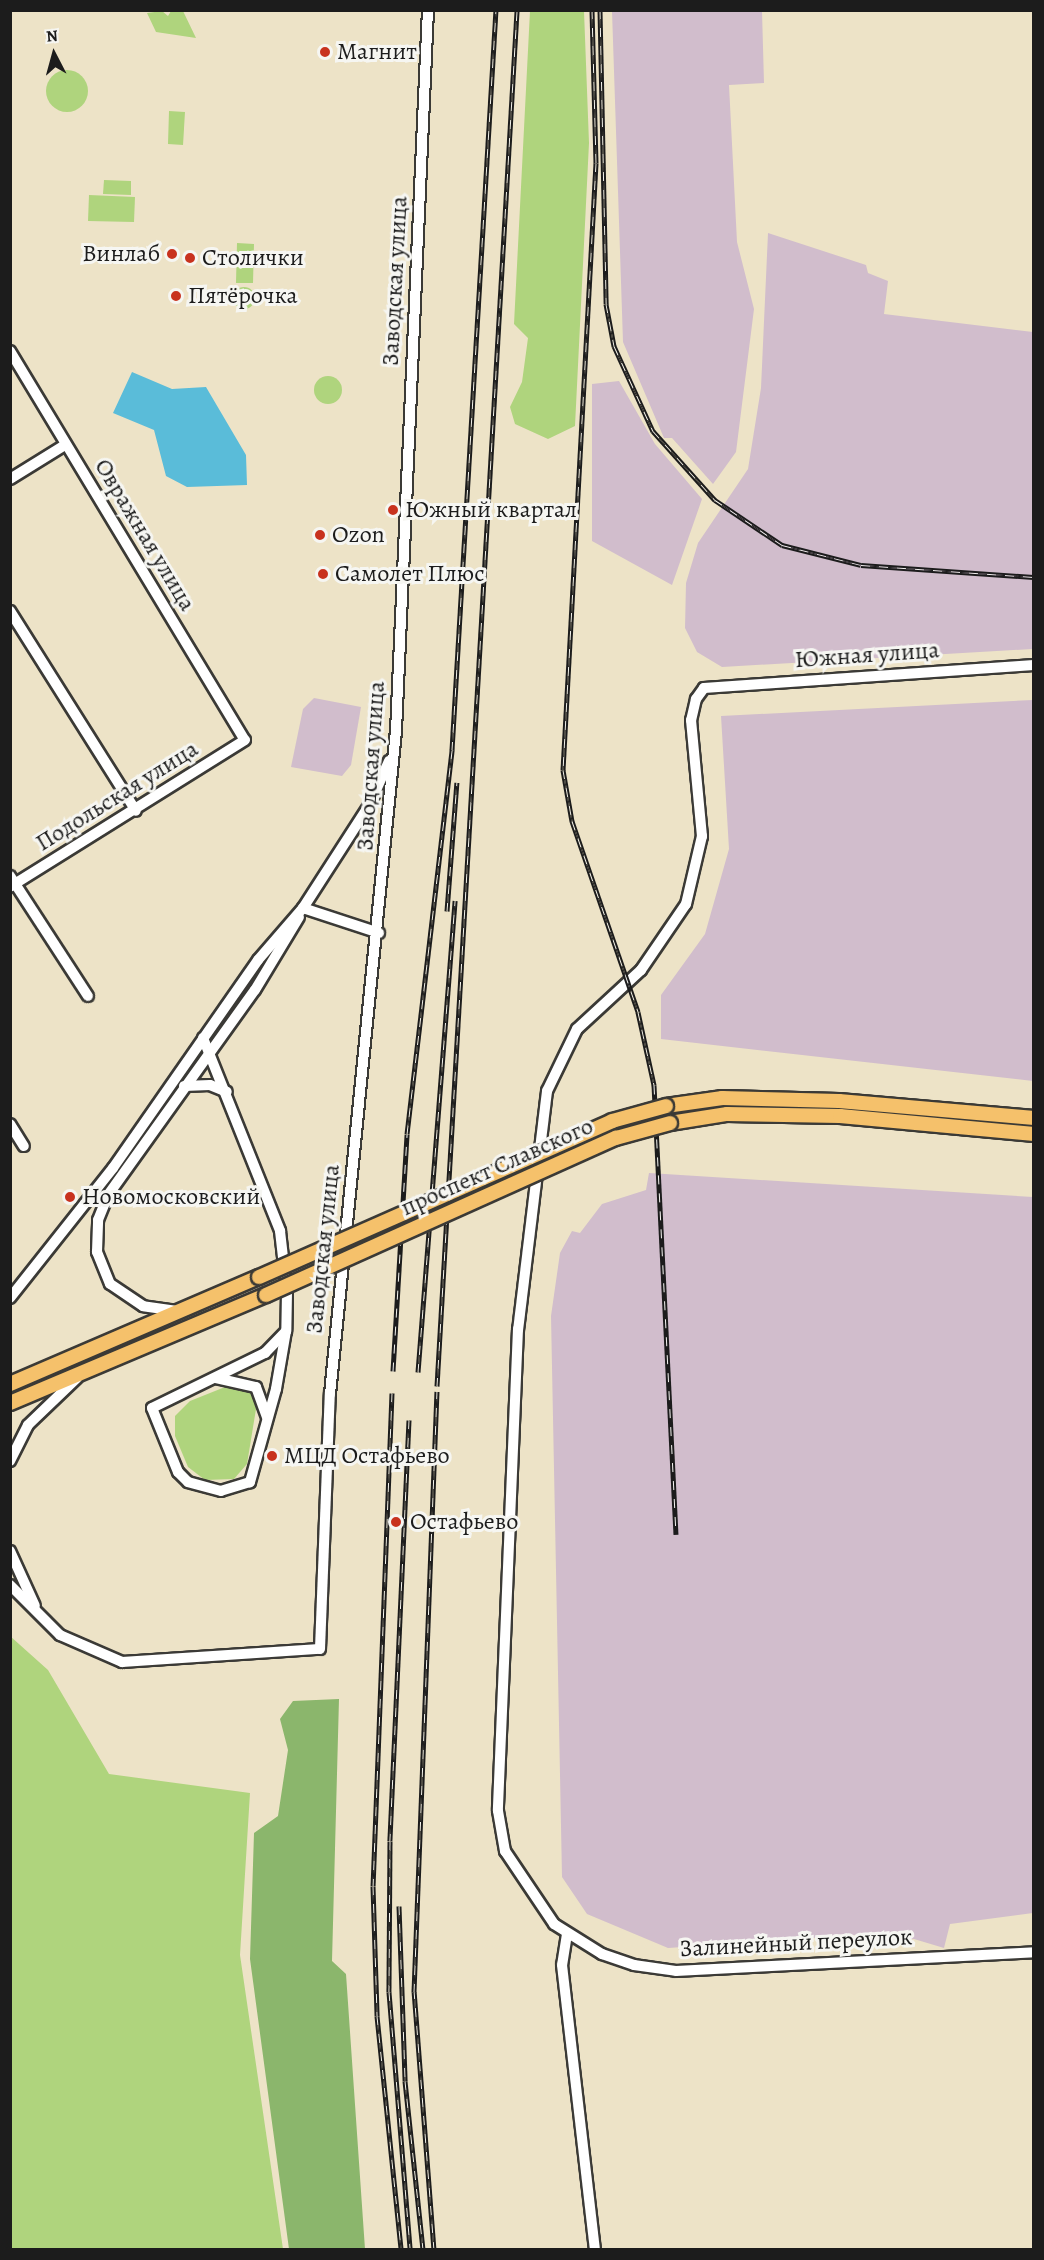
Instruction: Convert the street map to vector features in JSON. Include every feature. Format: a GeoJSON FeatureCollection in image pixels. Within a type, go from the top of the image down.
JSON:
{"type":"FeatureCollection","features":[{"type":"Feature","properties":{"kind":"main road","name":"проспект Славского"},"geometry":{"type":"LineString","coordinates":[[10,1384],[188,1310],[612,1121],[666,1106],[722,1098],[839,1101],[1034,1118]]}},
{"type":"Feature","properties":{"kind":"main road","name":"проспект Славского"},"geometry":{"type":"LineString","coordinates":[[10,1403],[266,1295],[616,1138],[670,1123],[727,1114],[840,1116],[1034,1134]]}},
{"type":"Feature","properties":{"kind":"street","name":"Заводская улица"},"geometry":{"type":"LineString","coordinates":[[38,1615],[83,1649],[122,1662],[320,1649],[322,1522],[336,1326],[380,933],[396,731],[428,10]]}},
{"type":"Feature","properties":{"kind":"street","name":"Овражная улица"},"geometry":{"type":"LineString","coordinates":[[10,351],[245,740]]}},
{"type":"Feature","properties":{"kind":"street"},"geometry":{"type":"LineString","coordinates":[[10,479],[65,445]]}},
{"type":"Feature","properties":{"kind":"street"},"geometry":{"type":"LineString","coordinates":[[10,611],[136,812]]}},
{"type":"Feature","properties":{"kind":"street","name":"Южная улица"},"geometry":{"type":"LineString","coordinates":[[704,688],[1034,665]]}},
{"type":"Feature","properties":{"kind":"street","name":"Залинейный переулок"},"geometry":{"type":"LineString","coordinates":[[704,688],[691,720],[702,836],[686,904],[641,970],[577,1029],[547,1091],[517,1339],[498,1811],[505,1851],[537,1905],[567,1934],[634,1965],[676,1971],[1034,1952]]}},
{"type":"Feature","properties":{"kind":"street"},"geometry":{"type":"LineString","coordinates":[[10,1298],[113,1168],[203,1038],[303,908],[378,789],[396,731]]}},
{"type":"Feature","properties":{"kind":"street","name":"Подольская улица"},"geometry":{"type":"LineString","coordinates":[[12,883],[136,812],[245,740]]}},
{"type":"Feature","properties":{"kind":"street"},"geometry":{"type":"LineString","coordinates":[[12,883],[88,996]]}},
{"type":"Feature","properties":{"kind":"street"},"geometry":{"type":"LineString","coordinates":[[303,908],[380,933]]}},
{"type":"Feature","properties":{"kind":"street"},"geometry":{"type":"LineString","coordinates":[[188,1310],[160,1311],[118,1292],[104,1275],[95,1240],[108,1195],[290,938],[303,908]]}},
{"type":"Feature","properties":{"kind":"street"},"geometry":{"type":"LineString","coordinates":[[203,1038],[227,1092],[280,1231],[286,1331],[267,1423],[250,1482],[221,1491],[188,1482],[178,1472],[152,1407],[265,1353],[286,1331]]}},
{"type":"Feature","properties":{"kind":"street"},"geometry":{"type":"LineString","coordinates":[[184,1086],[210,1085],[227,1092]]}},
{"type":"Feature","properties":{"kind":"street"},"geometry":{"type":"LineString","coordinates":[[10,1124],[24,1146]]}},
{"type":"Feature","properties":{"kind":"street"},"geometry":{"type":"LineString","coordinates":[[10,1461],[44,1406],[87,1370]]}},
{"type":"Feature","properties":{"kind":"street"},"geometry":{"type":"LineString","coordinates":[[213,1378],[247,1381],[256,1387],[267,1423]]}},
{"type":"Feature","properties":{"kind":"street"},"geometry":{"type":"LineString","coordinates":[[10,1551],[38,1615]]}},
{"type":"Feature","properties":{"kind":"street"},"geometry":{"type":"LineString","coordinates":[[10,1585],[38,1615]]}},
{"type":"Feature","properties":{"kind":"street"},"geometry":{"type":"LineString","coordinates":[[567,1934],[564,1977],[595,2250]]}},
{"type":"Feature","properties":{"kind":"shaded area"},"geometry":{"type":"Polygon","coordinates":[[[612,11],[762,11],[764,83],[729,85],[737,242],[754,309],[736,452],[713,484],[672,438],[664,438],[623,342],[612,11]]]}},
{"type":"Feature","properties":{"kind":"shaded area"},"geometry":{"type":"Polygon","coordinates":[[[768,233],[866,265],[868,273],[888,281],[884,314],[1033,332],[1033,649],[722,667],[697,652],[685,628],[686,583],[698,543],[748,469],[761,388],[768,233]]]}},
{"type":"Feature","properties":{"kind":"shaded area"},"geometry":{"type":"Polygon","coordinates":[[[619,381],[655,444],[702,499],[672,585],[592,541],[592,384],[619,381]]]}},
{"type":"Feature","properties":{"kind":"shaded area"},"geometry":{"type":"Polygon","coordinates":[[[314,698],[361,707],[351,765],[342,776],[291,767],[303,709],[314,698]]]}},
{"type":"Feature","properties":{"kind":"shaded area"},"geometry":{"type":"Polygon","coordinates":[[[1033,700],[1033,1081],[661,1039],[661,995],[705,934],[729,849],[721,716],[1033,700]]]}},
{"type":"Feature","properties":{"kind":"shaded area"},"geometry":{"type":"Polygon","coordinates":[[[649,1173],[1033,1197],[1033,1913],[950,1924],[944,1948],[914,1939],[871,1941],[870,1934],[668,1948],[587,1914],[562,1877],[551,1316],[560,1253],[572,1231],[580,1233],[602,1204],[646,1190],[649,1173]]]}},
{"type":"Feature","properties":{"kind":"green space"},"geometry":{"type":"Polygon","coordinates":[[[162,11],[168,16],[171,11],[183,11],[196,38],[156,32],[147,13],[162,11]]]}},
{"type":"Feature","properties":{"kind":"green space"},"geometry":{"type":"Polygon","coordinates":[[[530,11],[584,11],[589,143],[575,426],[548,439],[515,424],[510,407],[522,382],[528,338],[514,324],[530,11]]]}},
{"type":"Feature","properties":{"kind":"green space"},"geometry":{"type":"Polygon","coordinates":[[[67,70],[82,76],[88,91],[82,106],[67,112],[52,106],[46,91],[52,76],[67,70]]]}},
{"type":"Feature","properties":{"kind":"green space"},"geometry":{"type":"Polygon","coordinates":[[[169,111],[185,112],[183,145],[168,144],[169,111]]]}},
{"type":"Feature","properties":{"kind":"green space"},"geometry":{"type":"Polygon","coordinates":[[[104,180],[131,181],[131,195],[103,194],[104,180]]]}},
{"type":"Feature","properties":{"kind":"green space"},"geometry":{"type":"Polygon","coordinates":[[[89,195],[135,197],[134,222],[88,221],[89,195]]]}},
{"type":"Feature","properties":{"kind":"green space"},"geometry":{"type":"Polygon","coordinates":[[[237,243],[254,244],[253,283],[236,283],[237,243]]]}},
{"type":"Feature","properties":{"kind":"green space"},"geometry":{"type":"Polygon","coordinates":[[[244,287],[252,290],[255,298],[252,306],[244,309],[236,306],[233,298],[236,290],[244,287]]]}},
{"type":"Feature","properties":{"kind":"green space"},"geometry":{"type":"Polygon","coordinates":[[[328,376],[338,380],[342,390],[338,400],[328,404],[318,400],[314,390],[318,380],[328,376]]]}},
{"type":"Feature","properties":{"kind":"green space"},"geometry":{"type":"Polygon","coordinates":[[[230,1385],[250,1389],[257,1403],[247,1464],[234,1479],[205,1480],[188,1467],[175,1436],[175,1416],[190,1401],[230,1385]]]}},
{"type":"Feature","properties":{"kind":"green space"},"geometry":{"type":"Polygon","coordinates":[[[10,1636],[48,1670],[109,1774],[250,1793],[240,1955],[283,2249],[11,2249],[10,1636]]]}},
{"type":"Feature","properties":{"kind":"green space"},"geometry":{"type":"Polygon","coordinates":[[[339,1699],[332,1961],[346,1974],[365,2249],[289,2249],[250,1959],[254,1833],[278,1816],[288,1750],[280,1719],[293,1701],[339,1699]]]}},
{"type":"Feature","properties":{"kind":"water"},"geometry":{"type":"Polygon","coordinates":[[[132,372],[172,389],[206,387],[246,455],[247,485],[187,487],[166,476],[154,430],[113,413],[132,372]]]}},
{"type":"Feature","properties":{"kind":"railway"},"geometry":{"type":"LineString","coordinates":[[393,1371],[407,1134],[452,750],[496,10]]}},
{"type":"Feature","properties":{"kind":"railway"},"geometry":{"type":"LineString","coordinates":[[437,1386],[517,10]]}},
{"type":"Feature","properties":{"kind":"railway"},"geometry":{"type":"LineString","coordinates":[[592,10],[596,163],[563,770],[572,821],[638,1012],[654,1085],[676,1534]]}},
{"type":"Feature","properties":{"kind":"railway"},"geometry":{"type":"LineString","coordinates":[[600,10],[606,304],[614,346],[653,431],[715,500],[782,545],[861,565],[1034,577]]}},
{"type":"Feature","properties":{"kind":"railway"},"geometry":{"type":"LineString","coordinates":[[447,911],[457,782]]}},
{"type":"Feature","properties":{"kind":"railway"},"geometry":{"type":"LineString","coordinates":[[418,1372],[455,900]]}},
{"type":"Feature","properties":{"kind":"railway"},"geometry":{"type":"LineString","coordinates":[[434,2250],[414,1992],[437,1391]]}},
{"type":"Feature","properties":{"kind":"railway"},"geometry":{"type":"LineString","coordinates":[[392,1393],[373,1886],[377,2016],[401,2250]]}},
{"type":"Feature","properties":{"kind":"railway"},"geometry":{"type":"LineString","coordinates":[[409,1420],[390,1841],[389,1992],[410,2250]]}},
{"type":"Feature","properties":{"kind":"railway"},"geometry":{"type":"LineString","coordinates":[[399,1906],[405,2081],[423,2250]]}},
{"type":"Feature","properties":{"kind":"place","name":"Магнит"},"geometry":{"type":"Point","coordinates":[325,52]}},
{"type":"Feature","properties":{"kind":"place","name":"Винлаб"},"geometry":{"type":"Point","coordinates":[172,254]}},
{"type":"Feature","properties":{"kind":"place","name":"Столички"},"geometry":{"type":"Point","coordinates":[190,258]}},
{"type":"Feature","properties":{"kind":"place","name":"Пятёрочка"},"geometry":{"type":"Point","coordinates":[176,296]}},
{"type":"Feature","properties":{"kind":"place","name":"Южный квартал"},"geometry":{"type":"Point","coordinates":[393,510]}},
{"type":"Feature","properties":{"kind":"place","name":"Ozon"},"geometry":{"type":"Point","coordinates":[320,535]}},
{"type":"Feature","properties":{"kind":"place","name":"Самолет Плюс"},"geometry":{"type":"Point","coordinates":[323,574]}},
{"type":"Feature","properties":{"kind":"place","name":"Новомосковский"},"geometry":{"type":"Point","coordinates":[70,1197]}},
{"type":"Feature","properties":{"kind":"place","name":"МЦД Остафьево"},"geometry":{"type":"Point","coordinates":[272,1456]}},
{"type":"Feature","properties":{"kind":"place","name":"Остафьево"},"geometry":{"type":"Point","coordinates":[396,1522]}}]}
